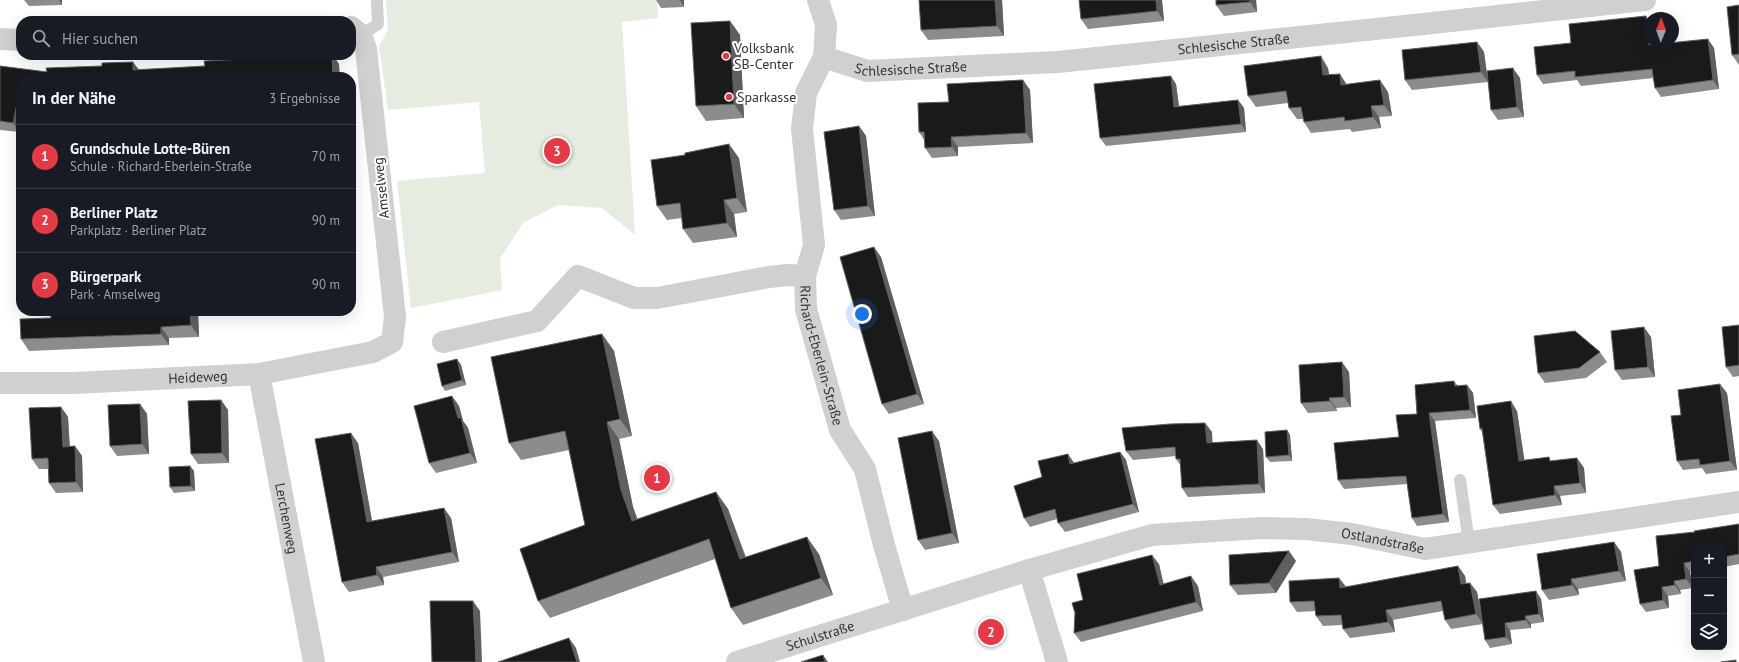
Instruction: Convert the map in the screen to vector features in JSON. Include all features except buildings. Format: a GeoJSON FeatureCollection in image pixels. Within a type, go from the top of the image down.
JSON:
{"type":"FeatureCollection","features":[{"type":"Feature","properties":{"kind":"street","name":"Richard-Eberlein-Straße"},"geometry":{"type":"LineString","coordinates":[[818,0],[826,25],[824,57],[806,93],[802,129],[814,245],[805,276],[806,308],[840,430],[865,469],[884,545],[903,610]]}},
{"type":"Feature","properties":{"kind":"street","name":"Schlesische Straße"},"geometry":{"type":"LineString","coordinates":[[824,57],[867,71],[1058,62],[1414,26],[1645,0]]}},
{"type":"Feature","properties":{"kind":"street","name":"Amselweg"},"geometry":{"type":"LineString","coordinates":[[356,31],[366,50],[395,317],[392,342]]}},
{"type":"Feature","properties":{"kind":"street"},"geometry":{"type":"LineString","coordinates":[[0,39],[16,40]]}},
{"type":"Feature","properties":{"kind":"street"},"geometry":{"type":"LineString","coordinates":[[443,342],[537,321],[578,276],[634,298],[657,298],[787,275],[805,276]]}},
{"type":"Feature","properties":{"kind":"street","name":"Heideweg"},"geometry":{"type":"LineString","coordinates":[[0,383],[73,383],[259,374],[373,352],[392,342]]}},
{"type":"Feature","properties":{"kind":"street","name":"Lerchenweg"},"geometry":{"type":"LineString","coordinates":[[259,374],[314,662]]}},
{"type":"Feature","properties":{"kind":"street","name":"Ostlandstraße"},"geometry":{"type":"LineString","coordinates":[[903,610],[1028,570],[1152,535],[1262,528],[1306,530],[1352,534],[1425,549],[1739,502]]}},
{"type":"Feature","properties":{"kind":"street"},"geometry":{"type":"LineString","coordinates":[[1028,570],[1057,662]]}},
{"type":"Feature","properties":{"kind":"street","name":"Schulstraße"},"geometry":{"type":"LineString","coordinates":[[737,662],[903,610]]}},
{"type":"Feature","properties":{"kind":"lane"},"geometry":{"type":"LineString","coordinates":[[356,31],[378,24],[377,0]]}},
{"type":"Feature","properties":{"kind":"lane"},"geometry":{"type":"LineString","coordinates":[[1460,480],[1469,543]]}},
{"type":"Feature","properties":{"kind":"shaded area"},"geometry":{"type":"Polygon","coordinates":[[[386,0],[657,0],[658,18],[622,22],[635,235],[602,208],[558,205],[523,223],[500,259],[502,290],[411,308],[397,181],[485,173],[479,102],[388,110],[379,46],[388,30],[386,0]]]}},
{"type":"Feature","properties":{"kind":"place","name":"Volksbank SB-Center"},"geometry":{"type":"Point","coordinates":[726,56]}},
{"type":"Feature","properties":{"kind":"place","name":"Sparkasse"},"geometry":{"type":"Point","coordinates":[729,97]}},
{"type":"Feature","properties":{"kind":"place","name":"Bürgerpark"},"geometry":{"type":"Point","coordinates":[557,151]}},
{"type":"Feature","properties":{"kind":"place","name":"Grundschule Lotte-Büren"},"geometry":{"type":"Point","coordinates":[657,478]}},
{"type":"Feature","properties":{"kind":"place","name":"Berliner Platz"},"geometry":{"type":"Point","coordinates":[991,632]}}]}
